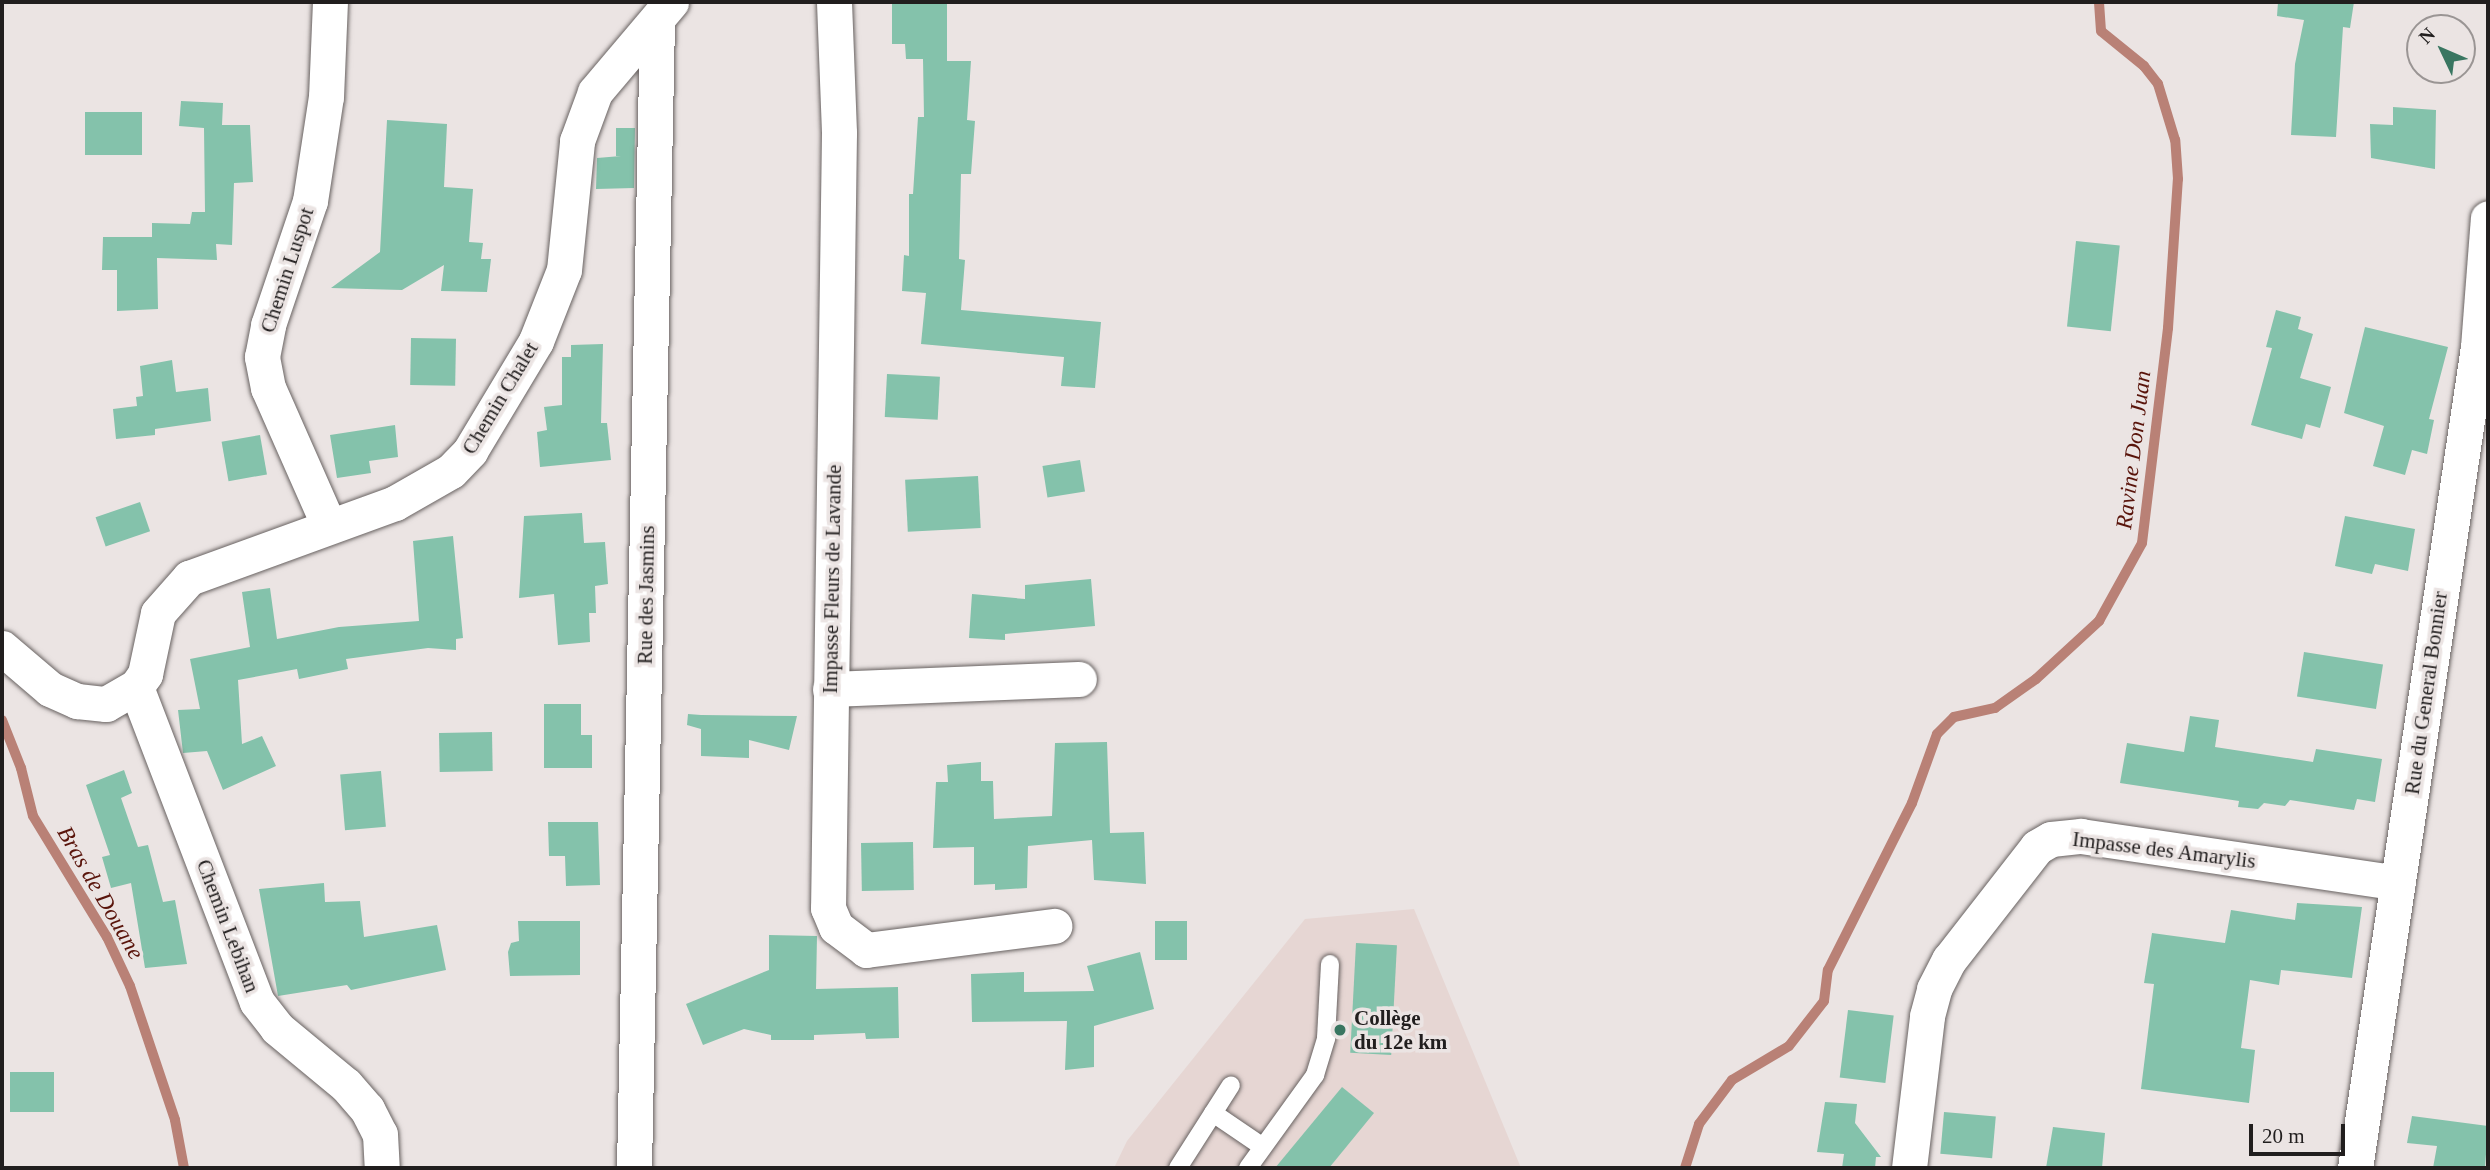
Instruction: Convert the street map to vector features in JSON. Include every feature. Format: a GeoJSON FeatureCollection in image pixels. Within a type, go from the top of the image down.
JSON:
{"type":"FeatureCollection","features":[{"type":"Feature","properties":{"kind":"street","name":"Chemin Luspot"},"geometry":{"type":"LineString","coordinates":[[329,526],[268,388],[262,357],[268,325],[310,201],[326,97],[330,2]]}},
{"type":"Feature","properties":{"kind":"street","name":"Impasse Fleurs de Lavande"},"geometry":{"type":"LineString","coordinates":[[834,2],[839,133],[828,908],[836,927],[866,950],[1054,926]]}},
{"type":"Feature","properties":{"kind":"street","name":"Chemin Chalet"},"geometry":{"type":"LineString","coordinates":[[135,687],[145,674],[158,614],[189,578],[395,503],[451,471],[471,451],[536,341],[564,270],[577,141],[595,92],[664,12]]}},
{"type":"Feature","properties":{"kind":"street","name":"Rue des Jasmins"},"geometry":{"type":"LineString","coordinates":[[634,1168],[664,12]]}},
{"type":"Feature","properties":{"kind":"street","name":"Rue du General Bonnier"},"geometry":{"type":"LineString","coordinates":[[2355,1168],[2477,347],[2488,218]]}},
{"type":"Feature","properties":{"kind":"street"},"geometry":{"type":"LineString","coordinates":[[2,648],[50,689],[77,701],[106,704],[135,687]]}},
{"type":"Feature","properties":{"kind":"street"},"geometry":{"type":"LineString","coordinates":[[830,689],[1079,679]]}},
{"type":"Feature","properties":{"kind":"street","name":"Chemin Lebihan"},"geometry":{"type":"LineString","coordinates":[[135,687],[257,1002],[278,1028],[346,1085],[367,1109],[380,1134],[382,1168]]}},
{"type":"Feature","properties":{"kind":"street","name":"Impasse des Amarylis"},"geometry":{"type":"LineString","coordinates":[[1909,1168],[1927,1016],[1934,989],[1949,960],[2037,847],[2051,839],[2081,836],[2398,883]]}},
{"type":"Feature","properties":{"kind":"lane"},"geometry":{"type":"LineString","coordinates":[[1248,1168],[1315,1075],[1326,1038],[1330,964]]}},
{"type":"Feature","properties":{"kind":"lane"},"geometry":{"type":"LineString","coordinates":[[1178,1168],[1231,1085]]}},
{"type":"Feature","properties":{"kind":"lane"},"geometry":{"type":"LineString","coordinates":[[1213,1113],[1263,1147]]}},
{"type":"Feature","properties":{"kind":"shaded area","name":"Collège du 12e km"},"geometry":{"type":"Polygon","coordinates":[[[1414,909],[1521,1168],[1114,1168],[1127,1141],[1305,919],[1414,909]]]}},
{"type":"Feature","properties":{"kind":"building"},"geometry":{"type":"Polygon","coordinates":[[[892,2],[947,2],[947,61],[971,61],[967,120],[975,121],[971,174],[961,174],[959,259],[965,260],[961,310],[1101,322],[1095,388],[1061,386],[1064,357],[921,344],[926,293],[902,291],[904,255],[909,256],[909,194],[913,194],[918,117],[924,117],[923,59],[906,59],[905,44],[892,44],[892,2]]]}},
{"type":"Feature","properties":{"kind":"building"},"geometry":{"type":"Polygon","coordinates":[[[2278,2],[2354,2],[2350,28],[2343,27],[2336,137],[2291,135],[2295,64],[2304,20],[2277,16],[2278,2]]]}},
{"type":"Feature","properties":{"kind":"building"},"geometry":{"type":"Polygon","coordinates":[[[181,101],[223,103],[222,125],[250,125],[253,182],[234,183],[232,245],[216,244],[217,260],[157,258],[158,309],[117,311],[117,270],[102,270],[103,237],[152,237],[152,223],[190,224],[192,212],[205,212],[204,128],[179,126],[181,101]]]}},
{"type":"Feature","properties":{"kind":"building"},"geometry":{"type":"Polygon","coordinates":[[[2393,107],[2436,110],[2435,169],[2371,158],[2370,124],[2393,125],[2393,107]]]}},
{"type":"Feature","properties":{"kind":"building"},"geometry":{"type":"Polygon","coordinates":[[[85,112],[142,112],[142,155],[85,155],[85,112]]]}},
{"type":"Feature","properties":{"kind":"building"},"geometry":{"type":"Polygon","coordinates":[[[387,120],[447,124],[444,187],[473,189],[469,242],[483,243],[481,259],[491,259],[487,292],[441,291],[444,265],[402,290],[331,288],[380,252],[387,120]]]}},
{"type":"Feature","properties":{"kind":"building"},"geometry":{"type":"Polygon","coordinates":[[[616,128],[635,128],[634,188],[596,189],[597,158],[621,156],[616,156],[616,128]]]}},
{"type":"Feature","properties":{"kind":"building"},"geometry":{"type":"Polygon","coordinates":[[[2076,241],[2120,246],[2111,331],[2067,327],[2076,241]]]}},
{"type":"Feature","properties":{"kind":"building"},"geometry":{"type":"Polygon","coordinates":[[[2276,310],[2301,317],[2298,329],[2313,334],[2300,378],[2331,387],[2320,428],[2306,424],[2302,439],[2251,425],[2272,348],[2266,347],[2276,310]]]}},
{"type":"Feature","properties":{"kind":"building"},"geometry":{"type":"Polygon","coordinates":[[[2365,327],[2448,347],[2429,419],[2434,420],[2427,454],[2412,450],[2405,475],[2373,466],[2384,426],[2344,413],[2365,327]]]}},
{"type":"Feature","properties":{"kind":"building"},"geometry":{"type":"Polygon","coordinates":[[[411,338],[456,339],[455,386],[410,385],[411,338]]]}},
{"type":"Feature","properties":{"kind":"building"},"geometry":{"type":"Polygon","coordinates":[[[603,344],[601,423],[607,423],[611,460],[540,467],[537,432],[547,430],[544,407],[562,405],[562,357],[571,357],[571,345],[603,344]]]}},
{"type":"Feature","properties":{"kind":"building"},"geometry":{"type":"Polygon","coordinates":[[[172,360],[176,392],[208,388],[211,421],[155,429],[155,435],[116,439],[113,409],[137,406],[136,397],[143,396],[140,366],[172,360]]]}},
{"type":"Feature","properties":{"kind":"building"},"geometry":{"type":"Polygon","coordinates":[[[887,374],[940,377],[938,420],[885,417],[887,374]]]}},
{"type":"Feature","properties":{"kind":"building"},"geometry":{"type":"Polygon","coordinates":[[[395,425],[398,457],[369,461],[371,473],[337,478],[330,435],[395,425]]]}},
{"type":"Feature","properties":{"kind":"building"},"geometry":{"type":"Polygon","coordinates":[[[260,435],[267,474],[229,481],[222,442],[260,435]]]}},
{"type":"Feature","properties":{"kind":"building"},"geometry":{"type":"Polygon","coordinates":[[[1080,460],[1085,492],[1047,498],[1042,466],[1080,460]]]}},
{"type":"Feature","properties":{"kind":"building"},"geometry":{"type":"Polygon","coordinates":[[[978,476],[981,528],[908,532],[905,480],[978,476]]]}},
{"type":"Feature","properties":{"kind":"building"},"geometry":{"type":"Polygon","coordinates":[[[140,502],[150,531],[106,547],[96,517],[140,502]]]}},
{"type":"Feature","properties":{"kind":"building"},"geometry":{"type":"Polygon","coordinates":[[[582,513],[584,543],[605,542],[608,584],[595,586],[596,613],[589,613],[590,642],[558,645],[554,594],[519,598],[524,516],[582,513]]]}},
{"type":"Feature","properties":{"kind":"building"},"geometry":{"type":"Polygon","coordinates":[[[2345,516],[2415,529],[2408,571],[2375,564],[2372,574],[2335,566],[2345,516]]]}},
{"type":"Feature","properties":{"kind":"building"},"geometry":{"type":"Polygon","coordinates":[[[453,536],[463,638],[456,639],[456,650],[428,648],[346,659],[348,669],[299,679],[297,669],[238,680],[242,744],[262,736],[276,766],[223,790],[207,751],[183,753],[178,710],[200,709],[190,659],[250,647],[242,592],[270,588],[277,639],[339,627],[419,621],[413,541],[453,536]]]}},
{"type":"Feature","properties":{"kind":"building"},"geometry":{"type":"Polygon","coordinates":[[[1091,579],[1095,626],[1005,634],[1005,640],[969,638],[972,594],[1025,599],[1025,585],[1091,579]]]}},
{"type":"Feature","properties":{"kind":"building"},"geometry":{"type":"Polygon","coordinates":[[[2304,652],[2383,665],[2376,709],[2297,696],[2304,652]]]}},
{"type":"Feature","properties":{"kind":"building"},"geometry":{"type":"Polygon","coordinates":[[[544,704],[581,704],[581,735],[592,735],[592,768],[544,768],[544,704]]]}},
{"type":"Feature","properties":{"kind":"building"},"geometry":{"type":"Polygon","coordinates":[[[688,714],[797,716],[789,750],[749,740],[749,758],[701,756],[701,729],[687,725],[688,714]]]}},
{"type":"Feature","properties":{"kind":"building"},"geometry":{"type":"Polygon","coordinates":[[[2190,716],[2219,720],[2215,747],[2313,762],[2316,749],[2382,759],[2375,802],[2357,799],[2354,810],[2290,800],[2285,806],[2264,803],[2258,809],[2238,807],[2239,801],[2120,783],[2127,743],[2184,752],[2190,716]]]}},
{"type":"Feature","properties":{"kind":"building"},"geometry":{"type":"Polygon","coordinates":[[[492,732],[493,771],[440,772],[439,733],[492,732]]]}},
{"type":"Feature","properties":{"kind":"building"},"geometry":{"type":"Polygon","coordinates":[[[1107,742],[1110,833],[1144,832],[1146,884],[1094,880],[1092,840],[1028,846],[1027,888],[995,890],[995,884],[974,885],[974,847],[933,848],[936,782],[948,782],[947,765],[981,762],[981,781],[993,781],[994,819],[1052,816],[1055,743],[1107,742]]]}},
{"type":"Feature","properties":{"kind":"building"},"geometry":{"type":"Polygon","coordinates":[[[124,770],[132,793],[121,798],[138,847],[148,845],[163,902],[175,900],[187,964],[145,968],[131,883],[111,888],[102,857],[110,855],[86,785],[124,770]]]}},
{"type":"Feature","properties":{"kind":"building"},"geometry":{"type":"Polygon","coordinates":[[[381,771],[386,827],[345,830],[340,775],[381,771]]]}},
{"type":"Feature","properties":{"kind":"building"},"geometry":{"type":"Polygon","coordinates":[[[548,822],[598,822],[600,885],[566,886],[565,856],[549,856],[548,822]]]}},
{"type":"Feature","properties":{"kind":"building"},"geometry":{"type":"Polygon","coordinates":[[[913,842],[914,890],[862,891],[861,843],[913,842]]]}},
{"type":"Feature","properties":{"kind":"building"},"geometry":{"type":"Polygon","coordinates":[[[324,883],[325,902],[360,901],[364,937],[437,925],[446,970],[351,990],[347,985],[278,996],[259,889],[324,883]]]}},
{"type":"Feature","properties":{"kind":"building"},"geometry":{"type":"Polygon","coordinates":[[[2297,903],[2362,907],[2352,978],[2281,970],[2279,985],[2250,980],[2241,1048],[2255,1050],[2249,1103],[2141,1089],[2154,984],[2144,983],[2152,933],[2225,943],[2231,910],[2295,920],[2297,903]]]}},
{"type":"Feature","properties":{"kind":"building"},"geometry":{"type":"Polygon","coordinates":[[[518,921],[580,921],[580,975],[510,976],[508,952],[511,943],[519,941],[518,921]]]}},
{"type":"Feature","properties":{"kind":"building"},"geometry":{"type":"Polygon","coordinates":[[[1155,921],[1187,921],[1187,960],[1155,960],[1155,921]]]}},
{"type":"Feature","properties":{"kind":"building"},"geometry":{"type":"Polygon","coordinates":[[[769,935],[817,936],[816,989],[898,987],[899,1038],[866,1039],[865,1033],[814,1035],[814,1040],[771,1040],[771,1035],[744,1029],[703,1045],[686,1004],[769,970],[769,935]]]}},
{"type":"Feature","properties":{"kind":"building"},"geometry":{"type":"Polygon","coordinates":[[[1356,943],[1397,945],[1391,1055],[1350,1053],[1356,943]]]}},
{"type":"Feature","properties":{"kind":"building"},"geometry":{"type":"Polygon","coordinates":[[[1140,952],[1154,1009],[1094,1026],[1094,1067],[1065,1070],[1067,1021],[972,1022],[971,974],[1024,972],[1024,992],[1094,991],[1087,966],[1140,952]]]}},
{"type":"Feature","properties":{"kind":"building"},"geometry":{"type":"Polygon","coordinates":[[[1848,1010],[1894,1016],[1885,1083],[1840,1077],[1848,1010]]]}},
{"type":"Feature","properties":{"kind":"building"},"geometry":{"type":"Polygon","coordinates":[[[10,1072],[54,1072],[54,1112],[10,1112],[10,1072]]]}},
{"type":"Feature","properties":{"kind":"building"},"geometry":{"type":"Polygon","coordinates":[[[1342,1087],[1374,1113],[1329,1168],[1275,1168],[1342,1087]]]}},
{"type":"Feature","properties":{"kind":"building"},"geometry":{"type":"Polygon","coordinates":[[[1825,1102],[1857,1104],[1855,1123],[1881,1157],[1876,1157],[1875,1168],[1842,1168],[1844,1154],[1817,1152],[1825,1102]]]}},
{"type":"Feature","properties":{"kind":"building"},"geometry":{"type":"Polygon","coordinates":[[[1944,1112],[1996,1117],[1992,1158],[1940,1154],[1944,1112]]]}},
{"type":"Feature","properties":{"kind":"building"},"geometry":{"type":"Polygon","coordinates":[[[2412,1116],[2488,1126],[2485,1168],[2433,1168],[2437,1146],[2407,1143],[2412,1116]]]}},
{"type":"Feature","properties":{"kind":"building"},"geometry":{"type":"Polygon","coordinates":[[[2053,1127],[2105,1133],[2102,1168],[2046,1168],[2053,1127]]]}},
{"type":"Feature","properties":{"kind":"waterway","name":"Ravine Don Juan"},"geometry":{"type":"LineString","coordinates":[[1685,1168],[1699,1124],[1732,1080],[1789,1046],[1824,1001],[1828,970],[1912,803],[1937,734],[1954,717],[1995,708],[2036,679],[2099,621],[2142,543],[2168,328],[2178,179],[2175,140],[2158,84],[2144,66],[2101,31],[2099,2]]}},
{"type":"Feature","properties":{"kind":"waterway","name":"Bras de Douane"},"geometry":{"type":"LineString","coordinates":[[2,720],[21,768],[33,816],[107,937],[130,986],[175,1120],[184,1168]]}},
{"type":"Feature","properties":{"kind":"place","name":"Collège du 12e km"},"geometry":{"type":"Point","coordinates":[1340,1030]}}]}
